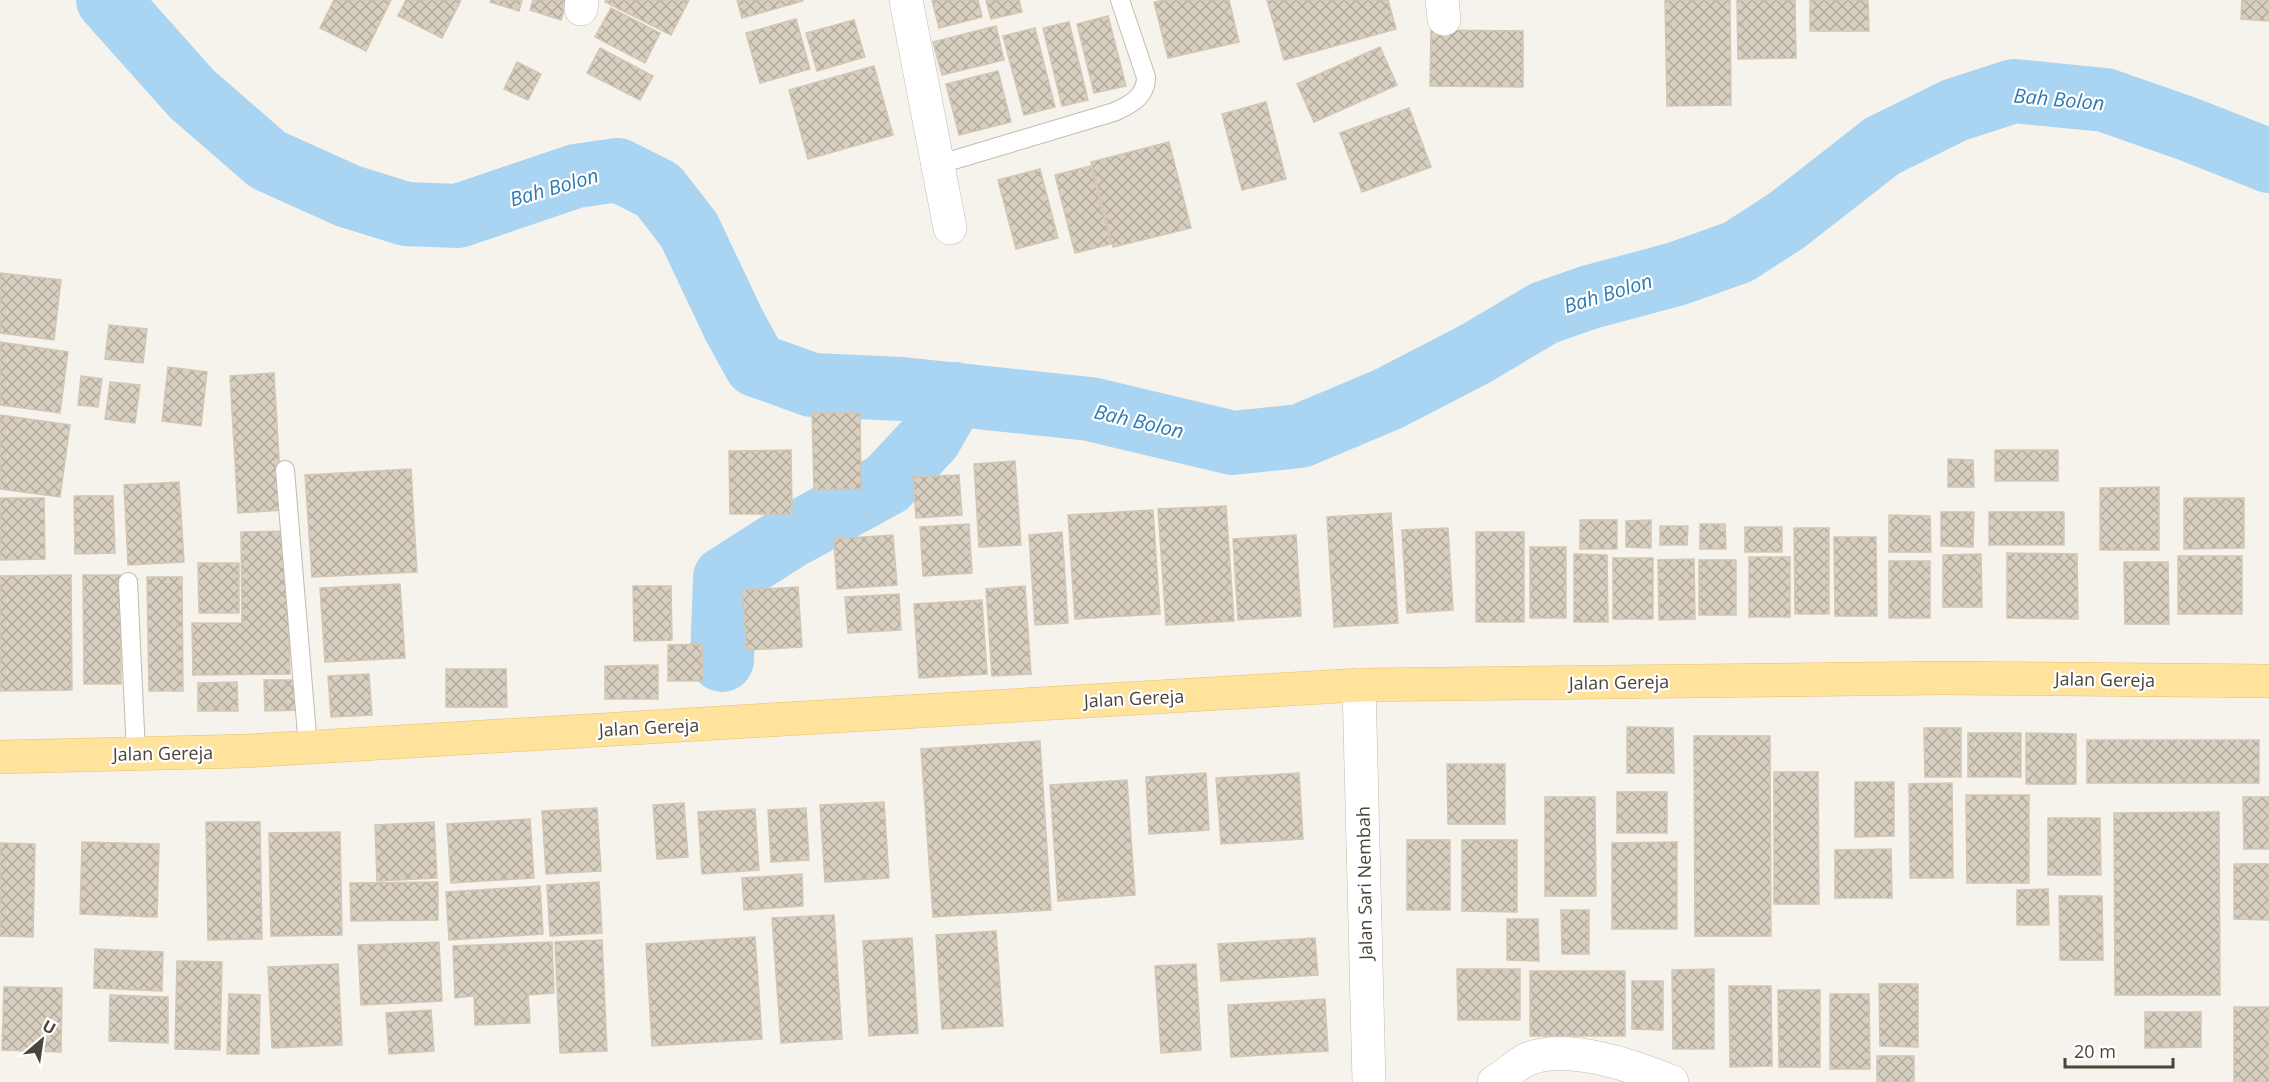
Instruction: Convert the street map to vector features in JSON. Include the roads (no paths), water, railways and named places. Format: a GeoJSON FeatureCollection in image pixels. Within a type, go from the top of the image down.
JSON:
{"type":"FeatureCollection","features":[{"type":"Feature","properties":{"kind":"main road","name":"Jalan Gereja"},"geometry":{"type":"LineString","coordinates":[[0,757],[308,747],[1359,685],[1943,678],[2269,681]]}},
{"type":"Feature","properties":{"kind":"street"},"geometry":{"type":"LineString","coordinates":[[906,0],[950,228]]}},
{"type":"Feature","properties":{"kind":"street","name":"Jalan Sari Nembah"},"geometry":{"type":"LineString","coordinates":[[1359,685],[1369,1082]]}},
{"type":"Feature","properties":{"kind":"street"},"geometry":{"type":"LineString","coordinates":[[1494,1082],[1525,1060],[1553,1053],[1573,1054],[1612,1062],[1672,1082]]}},
{"type":"Feature","properties":{"kind":"lane"},"geometry":{"type":"LineString","coordinates":[[937,165],[1113,112],[1133,103],[1146,87],[1146,77],[1120,0]]}},
{"type":"Feature","properties":{"kind":"lane"},"geometry":{"type":"LineString","coordinates":[[285,470],[308,747]]}},
{"type":"Feature","properties":{"kind":"lane"},"geometry":{"type":"LineString","coordinates":[[128,582],[136,753]]}},
{"type":"Feature","properties":{"kind":"waterway","name":"Bah Bolon"},"geometry":{"type":"LineString","coordinates":[[108,0],[192,94],[268,160],[348,196],[406,214],[458,216],[576,176],[618,170],[658,190],[689,230],[734,325],[756,365],[812,385],[902,389],[1090,409],[1233,443],[1300,436],[1388,399],[1475,354],[1544,313],[1590,297],[1676,274],[1738,252],[1786,221],[1882,146],[1955,110],[2014,91],[2105,100],[2269,161]]}},
{"type":"Feature","properties":{"kind":"waterway"},"geometry":{"type":"LineString","coordinates":[[722,660],[725,578],[788,538],[887,484],[930,438],[955,394]]}}]}
